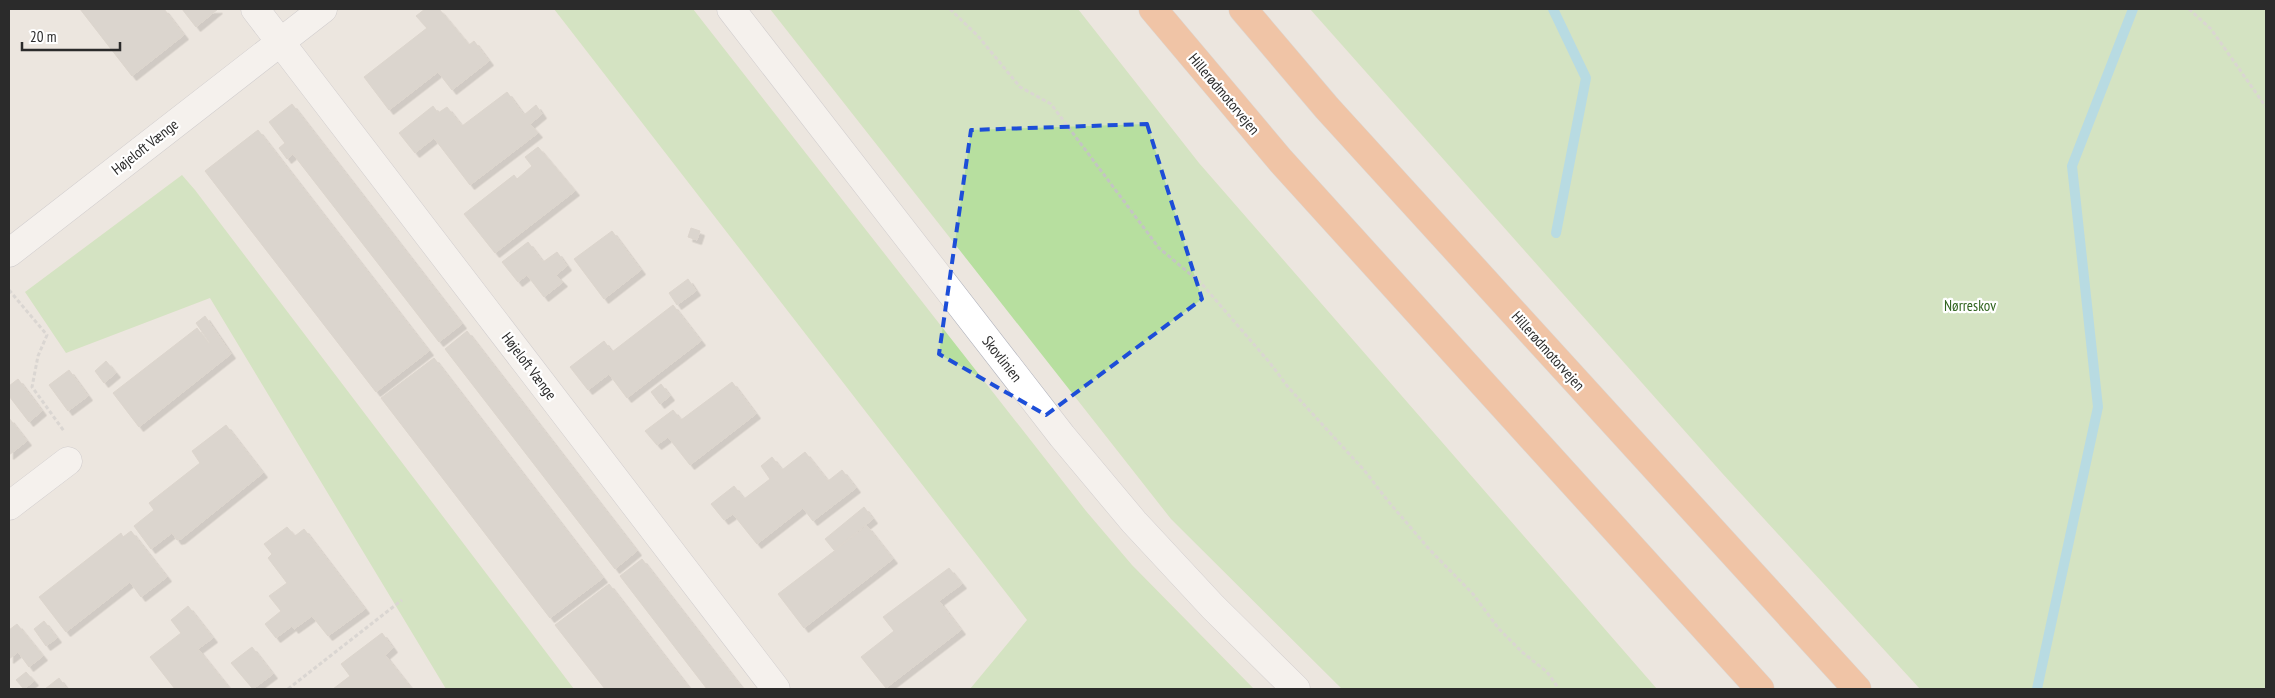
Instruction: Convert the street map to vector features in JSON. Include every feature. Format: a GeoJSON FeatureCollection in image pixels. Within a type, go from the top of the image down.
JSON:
{"type":"FeatureCollection","features":[{"type":"Feature","properties":{"kind":"highway","name":"Hillerødmotorvejen"},"geometry":{"type":"LineString","coordinates":[[1153,9],[1280,161],[1760,689]]}},
{"type":"Feature","properties":{"kind":"highway","name":"Hillerødmotorvejen"},"geometry":{"type":"LineString","coordinates":[[1243,9],[1328,108],[1857,689]]}},
{"type":"Feature","properties":{"kind":"street","name":"Højeloft Vænge"},"geometry":{"type":"LineString","coordinates":[[255,9],[776,689]]}},
{"type":"Feature","properties":{"kind":"street","name":"Højeloft Vænge"},"geometry":{"type":"LineString","coordinates":[[9,253],[322,9]]}},
{"type":"Feature","properties":{"kind":"street","name":"Skovlinien"},"geometry":{"type":"LineString","coordinates":[[732,9],[1074,450],[1134,522],[1213,607],[1296,689]]}},
{"type":"Feature","properties":{"kind":"street"},"geometry":{"type":"LineString","coordinates":[[9,506],[68,461]]}},
{"type":"Feature","properties":{"kind":"path"},"geometry":{"type":"LineString","coordinates":[[950,9],[978,36],[1020,87],[1051,104],[1159,248],[1207,289],[1288,387],[1364,470],[1388,502],[1429,549],[1473,594],[1499,629],[1522,652],[1547,672],[1559,689]]}},
{"type":"Feature","properties":{"kind":"path"},"geometry":{"type":"LineString","coordinates":[[2190,9],[2211,30],[2266,107]]}},
{"type":"Feature","properties":{"kind":"path"},"geometry":{"type":"LineString","coordinates":[[9,290],[47,335],[38,356],[32,387],[64,432],[68,461]]}},
{"type":"Feature","properties":{"kind":"path"},"geometry":{"type":"LineString","coordinates":[[288,689],[402,600]]}},
{"type":"Feature","properties":{"kind":"highlighted area"},"geometry":{"type":"Polygon","coordinates":[[[1147,124],[1202,299],[1046,415],[939,354],[971,130],[1147,124]]]}},
{"type":"Feature","properties":{"kind":"green space"},"geometry":{"type":"Polygon","coordinates":[[[554,9],[693,9],[1086,511],[1132,565],[1254,689],[970,689],[1027,620],[554,9]]]}},
{"type":"Feature","properties":{"kind":"green space"},"geometry":{"type":"Polygon","coordinates":[[[770,9],[1078,9],[1199,163],[1657,689],[1342,689],[1171,519],[770,9]]]}},
{"type":"Feature","properties":{"kind":"green space","name":"Nørreskov"},"geometry":{"type":"Polygon","coordinates":[[[1310,9],[2266,9],[2266,689],[1920,689],[1722,473],[1310,9]]]}},
{"type":"Feature","properties":{"kind":"green space"},"geometry":{"type":"Polygon","coordinates":[[[182,175],[574,689],[446,689],[210,298],[66,353],[25,292],[182,175]]]}},
{"type":"Feature","properties":{"kind":"building"},"geometry":{"type":"Polygon","coordinates":[[[80,9],[164,9],[184,35],[132,76],[80,9]]]}},
{"type":"Feature","properties":{"kind":"building"},"geometry":{"type":"Polygon","coordinates":[[[182,9],[218,9],[196,27],[182,9]]]}},
{"type":"Feature","properties":{"kind":"building"},"geometry":{"type":"Polygon","coordinates":[[[425,9],[439,9],[469,45],[474,41],[489,61],[452,90],[438,72],[389,110],[364,77],[427,28],[416,16],[425,9]]]}},
{"type":"Feature","properties":{"kind":"building"},"geometry":{"type":"Polygon","coordinates":[[[507,92],[524,115],[536,105],[542,114],[530,124],[538,133],[470,185],[434,138],[415,153],[399,133],[433,106],[438,113],[447,107],[462,126],[507,92]]]}},
{"type":"Feature","properties":{"kind":"building"},"geometry":{"type":"Polygon","coordinates":[[[292,104],[462,324],[439,342],[293,154],[287,159],[279,148],[285,143],[269,122],[292,104]]]}},
{"type":"Feature","properties":{"kind":"building"},"geometry":{"type":"Polygon","coordinates":[[[258,130],[429,351],[376,392],[205,171],[258,130]]]}},
{"type":"Feature","properties":{"kind":"building"},"geometry":{"type":"Polygon","coordinates":[[[538,147],[575,191],[495,253],[464,214],[514,175],[517,179],[532,166],[525,157],[538,147]]]}},
{"type":"Feature","properties":{"kind":"building"},"geometry":{"type":"Polygon","coordinates":[[[691,228],[700,231],[697,240],[688,237],[691,228]]]}},
{"type":"Feature","properties":{"kind":"building"},"geometry":{"type":"Polygon","coordinates":[[[612,231],[641,270],[604,299],[574,259],[612,231]]]}},
{"type":"Feature","properties":{"kind":"building"},"geometry":{"type":"Polygon","coordinates":[[[528,242],[543,262],[557,252],[567,266],[556,275],[563,282],[544,297],[527,275],[518,282],[502,262],[528,242]]]}},
{"type":"Feature","properties":{"kind":"building"},"geometry":{"type":"Polygon","coordinates":[[[688,279],[696,291],[677,305],[669,293],[688,279]]]}},
{"type":"Feature","properties":{"kind":"building"},"geometry":{"type":"Polygon","coordinates":[[[673,305],[701,341],[627,398],[609,374],[588,390],[570,367],[604,341],[612,352],[673,305]]]}},
{"type":"Feature","properties":{"kind":"building"},"geometry":{"type":"Polygon","coordinates":[[[205,316],[231,354],[139,427],[113,393],[197,328],[209,344],[196,323],[205,316]]]}},
{"type":"Feature","properties":{"kind":"building"},"geometry":{"type":"Polygon","coordinates":[[[467,331],[637,551],[615,569],[445,349],[467,331]]]}},
{"type":"Feature","properties":{"kind":"building"},"geometry":{"type":"Polygon","coordinates":[[[434,358],[603,578],[550,618],[381,398],[434,358]]]}},
{"type":"Feature","properties":{"kind":"building"},"geometry":{"type":"Polygon","coordinates":[[[106,361],[116,373],[104,383],[95,371],[106,361]]]}},
{"type":"Feature","properties":{"kind":"building"},"geometry":{"type":"Polygon","coordinates":[[[69,370],[88,396],[68,411],[49,385],[69,370]]]}},
{"type":"Feature","properties":{"kind":"building"},"geometry":{"type":"Polygon","coordinates":[[[18,379],[42,411],[29,422],[9,396],[9,386],[18,379]]]}},
{"type":"Feature","properties":{"kind":"building"},"geometry":{"type":"Polygon","coordinates":[[[732,382],[756,414],[690,465],[668,437],[657,445],[645,431],[673,410],[681,420],[732,382]]]}},
{"type":"Feature","properties":{"kind":"building"},"geometry":{"type":"Polygon","coordinates":[[[661,384],[670,396],[660,404],[651,392],[661,384]]]}},
{"type":"Feature","properties":{"kind":"building"},"geometry":{"type":"Polygon","coordinates":[[[9,418],[27,441],[9,455],[9,418]]]}},
{"type":"Feature","properties":{"kind":"building"},"geometry":{"type":"Polygon","coordinates":[[[226,425],[263,473],[181,539],[177,540],[172,533],[151,549],[134,526],[154,510],[149,503],[200,463],[192,451],[226,425]]]}},
{"type":"Feature","properties":{"kind":"building"},"geometry":{"type":"Polygon","coordinates":[[[805,452],[828,481],[842,470],[856,488],[813,521],[803,508],[757,544],[733,514],[724,520],[711,504],[734,486],[744,499],[770,479],[761,466],[772,457],[782,470],[805,452]]]}},
{"type":"Feature","properties":{"kind":"building"},"geometry":{"type":"Polygon","coordinates":[[[864,507],[873,519],[834,550],[825,539],[864,507]]]}},
{"type":"Feature","properties":{"kind":"building"},"geometry":{"type":"Polygon","coordinates":[[[867,526],[893,559],[804,628],[778,594],[867,526]]]}},
{"type":"Feature","properties":{"kind":"building"},"geometry":{"type":"Polygon","coordinates":[[[287,527],[295,536],[304,529],[365,609],[328,636],[312,616],[294,629],[292,626],[276,638],[265,624],[281,611],[269,596],[287,583],[268,558],[272,554],[264,544],[287,527]]]}},
{"type":"Feature","properties":{"kind":"building"},"geometry":{"type":"Polygon","coordinates":[[[131,531],[167,577],[141,597],[130,582],[66,632],[39,597],[121,533],[123,537],[131,531]]]}},
{"type":"Feature","properties":{"kind":"building"},"geometry":{"type":"Polygon","coordinates":[[[642,559],[743,689],[707,689],[620,576],[642,559]]]}},
{"type":"Feature","properties":{"kind":"building"},"geometry":{"type":"Polygon","coordinates":[[[949,568],[962,584],[939,601],[961,630],[886,688],[861,657],[894,631],[883,617],[949,568]]]}},
{"type":"Feature","properties":{"kind":"building"},"geometry":{"type":"Polygon","coordinates":[[[609,584],[690,689],[605,689],[555,625],[609,584]]]}},
{"type":"Feature","properties":{"kind":"building"},"geometry":{"type":"Polygon","coordinates":[[[188,606],[213,638],[198,649],[230,689],[175,689],[150,657],[181,633],[171,620],[188,606]]]}},
{"type":"Feature","properties":{"kind":"building"},"geometry":{"type":"Polygon","coordinates":[[[44,621],[57,638],[46,646],[34,629],[44,621]]]}},
{"type":"Feature","properties":{"kind":"building"},"geometry":{"type":"Polygon","coordinates":[[[17,624],[43,656],[29,667],[18,652],[9,659],[9,630],[17,624]]]}},
{"type":"Feature","properties":{"kind":"building"},"geometry":{"type":"Polygon","coordinates":[[[382,633],[393,648],[385,655],[411,688],[333,689],[350,676],[341,664],[382,633]]]}},
{"type":"Feature","properties":{"kind":"building"},"geometry":{"type":"Polygon","coordinates":[[[252,647],[273,674],[253,689],[231,663],[252,647]]]}},
{"type":"Feature","properties":{"kind":"building"},"geometry":{"type":"Polygon","coordinates":[[[26,672],[34,681],[24,689],[16,680],[26,672]]]}},
{"type":"Feature","properties":{"kind":"building"},"geometry":{"type":"Polygon","coordinates":[[[59,678],[67,689],[45,689],[59,678]]]}},
{"type":"Feature","properties":{"kind":"waterway"},"geometry":{"type":"LineString","coordinates":[[1553,9],[1586,78],[1556,233]]}},
{"type":"Feature","properties":{"kind":"waterway"},"geometry":{"type":"LineString","coordinates":[[2037,689],[2098,407],[2072,166],[2133,9]]}}]}
